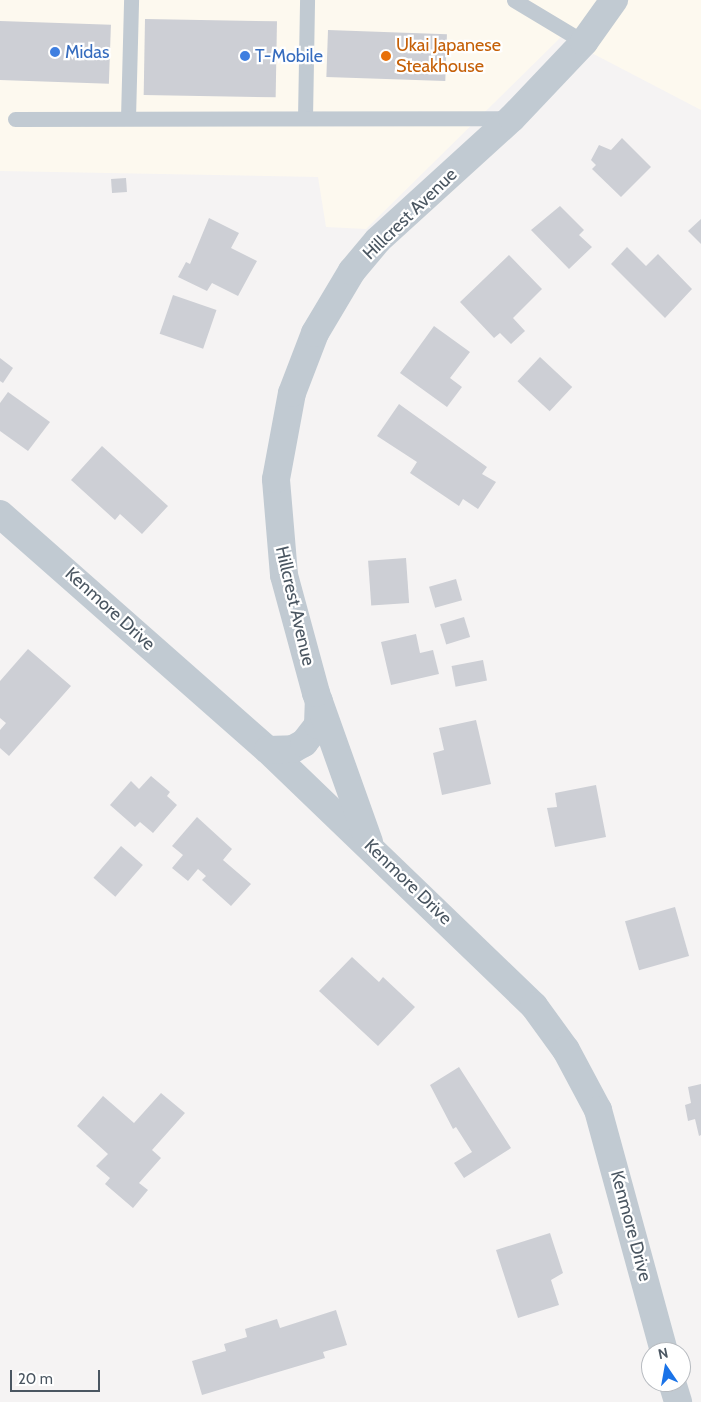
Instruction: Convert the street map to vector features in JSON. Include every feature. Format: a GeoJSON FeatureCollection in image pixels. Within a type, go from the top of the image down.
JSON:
{"type":"FeatureCollection","features":[{"type":"Feature","properties":{"kind":"street","name":"Hillcrest Avenue"},"geometry":{"type":"LineString","coordinates":[[370,845],[316,692],[284,575],[276,507],[278,451],[302,364],[330,304],[378,240],[512,118],[584,42],[614,0]]}},
{"type":"Feature","properties":{"kind":"street","name":"Kenmore Drive"},"geometry":{"type":"LineString","coordinates":[[0,514],[268,750],[518,987],[566,1050],[598,1110],[608,1140],[661,1342]]}},
{"type":"Feature","properties":{"kind":"street"},"geometry":{"type":"LineString","coordinates":[[268,750],[293,749],[312,736],[320,715],[316,692]]}},
{"type":"Feature","properties":{"kind":"lane"},"geometry":{"type":"LineString","coordinates":[[128,118],[132,0]]}},
{"type":"Feature","properties":{"kind":"lane"},"geometry":{"type":"LineString","coordinates":[[305,118],[307,0]]}},
{"type":"Feature","properties":{"kind":"lane"},"geometry":{"type":"LineString","coordinates":[[514,0],[584,42]]}},
{"type":"Feature","properties":{"kind":"lane"},"geometry":{"type":"LineString","coordinates":[[15,118],[512,118]]}},
{"type":"Feature","properties":{"kind":"shaded area"},"geometry":{"type":"Polygon","coordinates":[[[0,0],[701,0],[701,110],[561,37],[366,229],[326,227],[318,177],[0,171],[0,0]]]}},
{"type":"Feature","properties":{"kind":"building"},"geometry":{"type":"Polygon","coordinates":[[[145,19],[277,21],[276,97],[144,95],[145,19]]]}},
{"type":"Feature","properties":{"kind":"building","name":"Midas"},"geometry":{"type":"Polygon","coordinates":[[[0,21],[111,25],[109,84],[0,80],[0,21]]]}},
{"type":"Feature","properties":{"kind":"building","name":"Ukai Japanese Steakhouse"},"geometry":{"type":"Polygon","coordinates":[[[328,30],[447,34],[445,81],[326,77],[328,30]]]}},
{"type":"Feature","properties":{"kind":"building"},"geometry":{"type":"Polygon","coordinates":[[[622,138],[651,167],[621,197],[592,169],[596,165],[591,160],[599,145],[611,150],[622,138]]]}},
{"type":"Feature","properties":{"kind":"building"},"geometry":{"type":"Polygon","coordinates":[[[126,178],[127,192],[112,193],[111,179],[126,178]]]}},
{"type":"Feature","properties":{"kind":"building"},"geometry":{"type":"Polygon","coordinates":[[[560,206],[584,230],[579,235],[592,247],[569,269],[531,230],[560,206]]]}},
{"type":"Feature","properties":{"kind":"building"},"geometry":{"type":"Polygon","coordinates":[[[209,218],[239,233],[231,248],[257,261],[238,296],[212,283],[207,291],[178,277],[186,262],[190,264],[209,218]]]}},
{"type":"Feature","properties":{"kind":"building"},"geometry":{"type":"Polygon","coordinates":[[[701,219],[701,244],[688,231],[701,219]]]}},
{"type":"Feature","properties":{"kind":"building"},"geometry":{"type":"Polygon","coordinates":[[[627,247],[646,266],[658,254],[692,289],[665,318],[611,264],[627,247]]]}},
{"type":"Feature","properties":{"kind":"building"},"geometry":{"type":"Polygon","coordinates":[[[509,255],[542,289],[513,318],[525,331],[511,344],[500,333],[494,338],[460,302],[509,255]]]}},
{"type":"Feature","properties":{"kind":"building"},"geometry":{"type":"Polygon","coordinates":[[[173,295],[216,310],[203,349],[160,334],[173,295]]]}},
{"type":"Feature","properties":{"kind":"building"},"geometry":{"type":"Polygon","coordinates":[[[434,326],[470,352],[450,378],[462,387],[447,407],[400,373],[434,326]]]}},
{"type":"Feature","properties":{"kind":"building"},"geometry":{"type":"Polygon","coordinates":[[[540,357],[572,387],[550,411],[517,381],[540,357]]]}},
{"type":"Feature","properties":{"kind":"building"},"geometry":{"type":"Polygon","coordinates":[[[0,358],[13,368],[3,383],[0,381],[0,358]]]}},
{"type":"Feature","properties":{"kind":"building"},"geometry":{"type":"Polygon","coordinates":[[[8,392],[50,422],[28,451],[0,431],[0,403],[8,392]]]}},
{"type":"Feature","properties":{"kind":"building"},"geometry":{"type":"Polygon","coordinates":[[[399,404],[487,467],[482,474],[496,482],[478,509],[463,499],[459,506],[410,473],[417,462],[377,436],[399,404]]]}},
{"type":"Feature","properties":{"kind":"building"},"geometry":{"type":"Polygon","coordinates":[[[102,446],[168,506],[142,534],[120,514],[115,520],[71,480],[102,446]]]}},
{"type":"Feature","properties":{"kind":"building"},"geometry":{"type":"Polygon","coordinates":[[[406,558],[409,603],[371,606],[368,561],[406,558]]]}},
{"type":"Feature","properties":{"kind":"building"},"geometry":{"type":"Polygon","coordinates":[[[456,579],[462,600],[435,608],[429,587],[456,579]]]}},
{"type":"Feature","properties":{"kind":"building"},"geometry":{"type":"Polygon","coordinates":[[[464,617],[470,637],[446,644],[440,624],[464,617]]]}},
{"type":"Feature","properties":{"kind":"building"},"geometry":{"type":"Polygon","coordinates":[[[416,634],[420,653],[433,650],[439,674],[391,685],[381,642],[416,634]]]}},
{"type":"Feature","properties":{"kind":"building"},"geometry":{"type":"Polygon","coordinates":[[[28,649],[71,686],[9,756],[0,748],[0,730],[6,723],[0,718],[0,681],[28,649]]]}},
{"type":"Feature","properties":{"kind":"building"},"geometry":{"type":"Polygon","coordinates":[[[483,660],[487,681],[456,687],[452,666],[483,660]]]}},
{"type":"Feature","properties":{"kind":"building"},"geometry":{"type":"Polygon","coordinates":[[[476,720],[491,784],[442,795],[433,753],[444,750],[439,728],[476,720]]]}},
{"type":"Feature","properties":{"kind":"building"},"geometry":{"type":"Polygon","coordinates":[[[151,776],[170,792],[167,796],[177,805],[153,833],[140,822],[135,827],[110,805],[131,781],[139,789],[151,776]]]}},
{"type":"Feature","properties":{"kind":"building"},"geometry":{"type":"Polygon","coordinates":[[[596,785],[606,837],[555,847],[547,808],[557,807],[555,793],[596,785]]]}},
{"type":"Feature","properties":{"kind":"building"},"geometry":{"type":"Polygon","coordinates":[[[197,817],[232,849],[223,860],[251,884],[231,906],[202,880],[206,876],[198,869],[188,881],[172,868],[183,855],[172,846],[197,817]]]}},
{"type":"Feature","properties":{"kind":"building"},"geometry":{"type":"Polygon","coordinates":[[[121,846],[143,865],[115,897],[93,878],[121,846]]]}},
{"type":"Feature","properties":{"kind":"building"},"geometry":{"type":"Polygon","coordinates":[[[675,907],[689,956],[639,970],[625,921],[675,907]]]}},
{"type":"Feature","properties":{"kind":"building"},"geometry":{"type":"Polygon","coordinates":[[[352,957],[379,982],[383,977],[415,1007],[378,1046],[319,991],[352,957]]]}},
{"type":"Feature","properties":{"kind":"building"},"geometry":{"type":"Polygon","coordinates":[[[459,1067],[511,1148],[464,1178],[454,1163],[472,1152],[456,1127],[453,1129],[430,1085],[459,1067]]]}},
{"type":"Feature","properties":{"kind":"building"},"geometry":{"type":"Polygon","coordinates":[[[701,1084],[701,1135],[699,1136],[695,1119],[688,1121],[685,1105],[691,1103],[688,1087],[701,1084]]]}},
{"type":"Feature","properties":{"kind":"building"},"geometry":{"type":"Polygon","coordinates":[[[161,1093],[185,1113],[152,1150],[161,1158],[139,1183],[148,1190],[133,1208],[105,1184],[110,1178],[96,1166],[108,1154],[77,1126],[103,1096],[134,1123],[161,1093]]]}},
{"type":"Feature","properties":{"kind":"building"},"geometry":{"type":"Polygon","coordinates":[[[550,1233],[563,1273],[551,1280],[559,1305],[518,1318],[496,1250],[550,1233]]]}},
{"type":"Feature","properties":{"kind":"building"},"geometry":{"type":"Polygon","coordinates":[[[336,1310],[347,1345],[323,1352],[325,1358],[202,1395],[192,1361],[226,1351],[224,1344],[247,1337],[245,1329],[277,1319],[280,1328],[336,1310]]]}},
{"type":"Feature","properties":{"kind":"place","name":"Midas"},"geometry":{"type":"Point","coordinates":[55,52]}},
{"type":"Feature","properties":{"kind":"place","name":"T-Mobile"},"geometry":{"type":"Point","coordinates":[245,56]}},
{"type":"Feature","properties":{"kind":"place","name":"Ukai Japanese Steakhouse"},"geometry":{"type":"Point","coordinates":[386,56]}}]}
